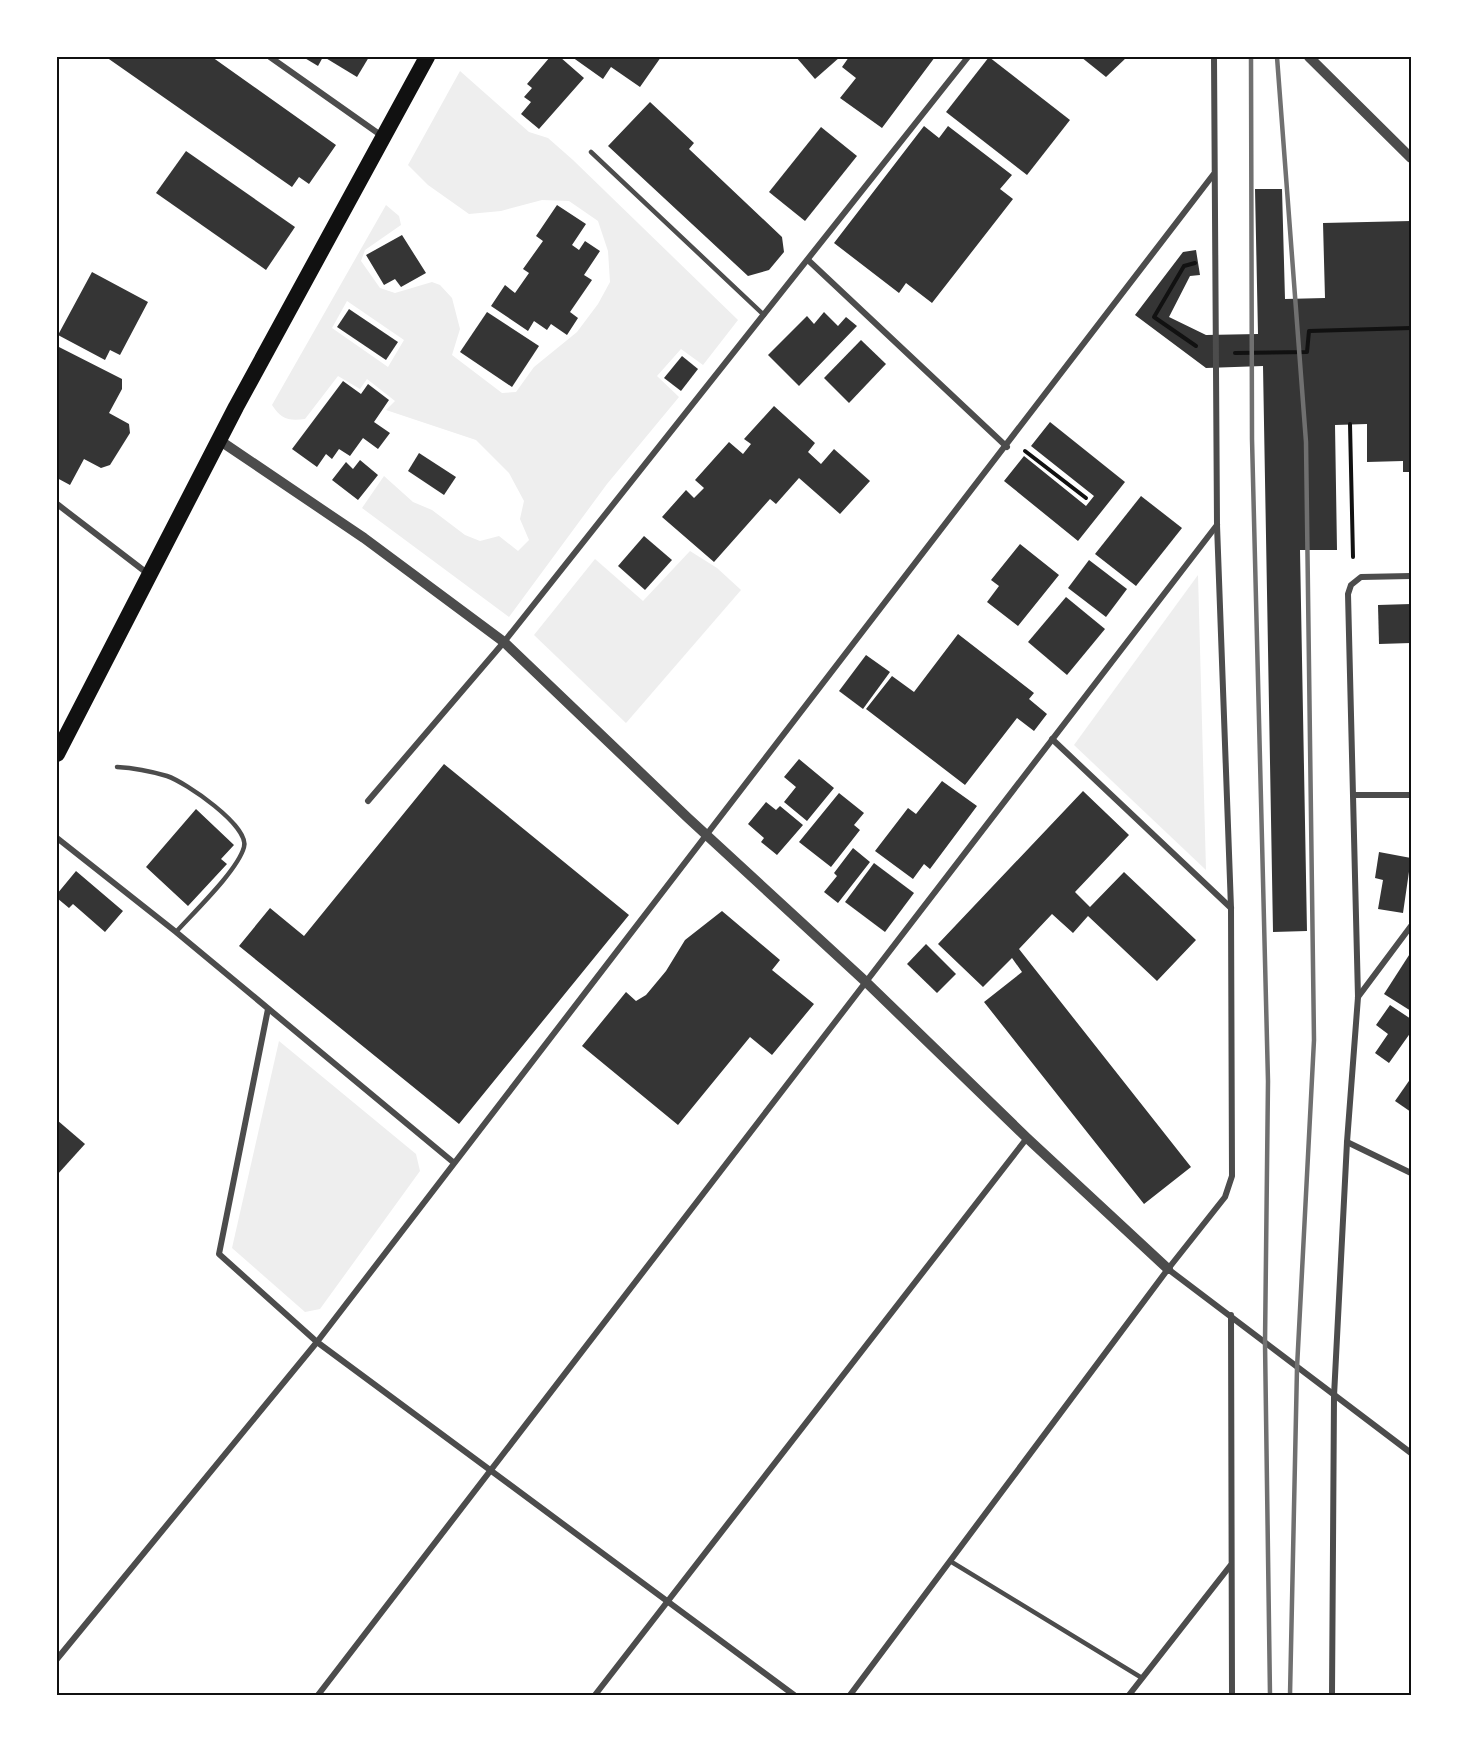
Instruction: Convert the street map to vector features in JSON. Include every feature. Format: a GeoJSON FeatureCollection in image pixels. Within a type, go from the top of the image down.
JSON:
{"type":"FeatureCollection","features":[{"type":"Feature","properties":{"kind":"highway"},"geometry":{"type":"LineString","coordinates":[[57,754],[219,440],[427,57]]}},
{"type":"Feature","properties":{"kind":"street"},"geometry":{"type":"LineString","coordinates":[[270,57],[383,137]]}},
{"type":"Feature","properties":{"kind":"street"},"geometry":{"type":"LineString","coordinates":[[368,801],[504,642],[968,57]]}},
{"type":"Feature","properties":{"kind":"street"},"geometry":{"type":"LineString","coordinates":[[850,1695],[1168,1269],[1225,1197],[1232,1176],[1231,908],[1217,525],[1214,57]]}},
{"type":"Feature","properties":{"kind":"street"},"geometry":{"type":"LineString","coordinates":[[1309,57],[1411,158]]}},
{"type":"Feature","properties":{"kind":"street"},"geometry":{"type":"LineString","coordinates":[[57,1659],[317,1342],[453,1162],[1009,444],[1213,175]]}},
{"type":"Feature","properties":{"kind":"street"},"geometry":{"type":"LineString","coordinates":[[808,260],[1009,444]]}},
{"type":"Feature","properties":{"kind":"street"},"geometry":{"type":"LineString","coordinates":[[219,440],[364,538],[504,642],[1168,1269],[1411,1453]]}},
{"type":"Feature","properties":{"kind":"street"},"geometry":{"type":"LineString","coordinates":[[57,504],[150,576]]}},
{"type":"Feature","properties":{"kind":"street"},"geometry":{"type":"LineString","coordinates":[[318,1695],[1217,525]]}},
{"type":"Feature","properties":{"kind":"street"},"geometry":{"type":"LineString","coordinates":[[1332,1695],[1334,1396],[1347,1142],[1358,997],[1348,594],[1351,585],[1361,577],[1411,576]]}},
{"type":"Feature","properties":{"kind":"street"},"geometry":{"type":"LineString","coordinates":[[1053,739],[1231,908]]}},
{"type":"Feature","properties":{"kind":"street"},"geometry":{"type":"LineString","coordinates":[[1354,795],[1411,795]]}},
{"type":"Feature","properties":{"kind":"street"},"geometry":{"type":"LineString","coordinates":[[57,838],[176,932],[453,1162]]}},
{"type":"Feature","properties":{"kind":"street"},"geometry":{"type":"LineString","coordinates":[[1358,997],[1411,926]]}},
{"type":"Feature","properties":{"kind":"street"},"geometry":{"type":"LineString","coordinates":[[268,1009],[219,1254],[317,1342],[794,1695]]}},
{"type":"Feature","properties":{"kind":"street"},"geometry":{"type":"LineString","coordinates":[[595,1695],[1027,1138]]}},
{"type":"Feature","properties":{"kind":"street"},"geometry":{"type":"LineString","coordinates":[[1347,1142],[1411,1173]]}},
{"type":"Feature","properties":{"kind":"street"},"geometry":{"type":"LineString","coordinates":[[1231,1315],[1232,1695]]}},
{"type":"Feature","properties":{"kind":"street"},"geometry":{"type":"LineString","coordinates":[[1129,1695],[1230,1566]]}},
{"type":"Feature","properties":{"kind":"lane"},"geometry":{"type":"LineString","coordinates":[[591,152],[765,315]]}},
{"type":"Feature","properties":{"kind":"lane"},"geometry":{"type":"LineString","coordinates":[[117,767],[169,777],[207,800],[242,830],[246,844],[240,859],[176,932]]}},
{"type":"Feature","properties":{"kind":"lane"},"geometry":{"type":"LineString","coordinates":[[950,1561],[1142,1678]]}},
{"type":"Feature","properties":{"kind":"path"},"geometry":{"type":"LineString","coordinates":[[1197,347],[1154,317],[1184,266],[1198,262]]}},
{"type":"Feature","properties":{"kind":"path"},"geometry":{"type":"LineString","coordinates":[[1228,353],[1307,352],[1309,331],[1411,328]]}},
{"type":"Feature","properties":{"kind":"path"},"geometry":{"type":"LineString","coordinates":[[1274,360],[1275,353]]}},
{"type":"Feature","properties":{"kind":"path"},"geometry":{"type":"LineString","coordinates":[[1350,424],[1353,557]]}},
{"type":"Feature","properties":{"kind":"path"},"geometry":{"type":"LineString","coordinates":[[1009,444],[1086,498]]}},
{"type":"Feature","properties":{"kind":"shaded area"},"geometry":{"type":"Polygon","coordinates":[[[460,71],[529,132],[548,138],[573,160],[738,320],[703,365],[681,349],[657,376],[679,397],[607,484],[509,617],[362,508],[384,476],[413,502],[432,510],[465,535],[480,541],[499,536],[518,551],[529,540],[520,519],[524,501],[509,473],[476,440],[386,410],[395,401],[367,379],[360,389],[338,376],[305,419],[286,418],[272,405],[386,205],[399,216],[401,225],[365,250],[361,261],[380,288],[395,293],[432,282],[440,285],[452,298],[460,329],[452,355],[502,393],[516,392],[534,367],[577,332],[598,304],[610,282],[608,251],[598,221],[569,201],[542,200],[501,211],[469,214],[428,185],[408,165],[460,71]],[[347,301],[332,328],[388,367],[404,340],[347,301]]]}},
{"type":"Feature","properties":{"kind":"shaded area"},"geometry":{"type":"Polygon","coordinates":[[[690,551],[717,568],[741,590],[626,723],[534,635],[595,559],[643,601],[690,551]]]}},
{"type":"Feature","properties":{"kind":"shaded area"},"geometry":{"type":"Polygon","coordinates":[[[1198,575],[1206,870],[1074,745],[1198,575]]]}},
{"type":"Feature","properties":{"kind":"shaded area"},"geometry":{"type":"Polygon","coordinates":[[[279,1041],[416,1154],[420,1171],[320,1309],[305,1312],[232,1248],[279,1041]]]}},
{"type":"Feature","properties":{"kind":"building"},"geometry":{"type":"Polygon","coordinates":[[[106,57],[212,57],[336,145],[309,184],[299,177],[292,187],[106,57]]]}},
{"type":"Feature","properties":{"kind":"building"},"geometry":{"type":"Polygon","coordinates":[[[303,57],[323,57],[318,66],[303,57]]]}},
{"type":"Feature","properties":{"kind":"building"},"geometry":{"type":"Polygon","coordinates":[[[324,57],[369,57],[357,77],[324,57]]]}},
{"type":"Feature","properties":{"kind":"building"},"geometry":{"type":"Polygon","coordinates":[[[550,57],[560,57],[584,78],[539,129],[521,114],[531,102],[524,97],[532,88],[527,84],[550,57]]]}},
{"type":"Feature","properties":{"kind":"building"},"geometry":{"type":"Polygon","coordinates":[[[572,57],[661,57],[640,87],[611,67],[603,79],[572,57]]]}},
{"type":"Feature","properties":{"kind":"building"},"geometry":{"type":"Polygon","coordinates":[[[796,57],[840,57],[815,79],[796,57]]]}},
{"type":"Feature","properties":{"kind":"building"},"geometry":{"type":"Polygon","coordinates":[[[849,57],[935,57],[882,128],[840,98],[856,78],[842,67],[849,57]]]}},
{"type":"Feature","properties":{"kind":"building"},"geometry":{"type":"Polygon","coordinates":[[[989,57],[1070,120],[1027,175],[946,112],[989,57]]]}},
{"type":"Feature","properties":{"kind":"building"},"geometry":{"type":"Polygon","coordinates":[[[1081,57],[1127,57],[1106,77],[1081,57]]]}},
{"type":"Feature","properties":{"kind":"building"},"geometry":{"type":"Polygon","coordinates":[[[650,102],[694,143],[689,149],[782,237],[784,252],[769,270],[748,276],[608,146],[650,102]]]}},
{"type":"Feature","properties":{"kind":"building"},"geometry":{"type":"Polygon","coordinates":[[[924,126],[939,138],[948,126],[1012,175],[1000,189],[1013,199],[932,303],[906,283],[899,293],[834,243],[924,126]]]}},
{"type":"Feature","properties":{"kind":"building"},"geometry":{"type":"Polygon","coordinates":[[[821,127],[857,156],[805,221],[769,192],[821,127]]]}},
{"type":"Feature","properties":{"kind":"building"},"geometry":{"type":"Polygon","coordinates":[[[186,151],[295,227],[266,270],[156,193],[186,151]]]}},
{"type":"Feature","properties":{"kind":"building"},"geometry":{"type":"Polygon","coordinates":[[[1255,189],[1282,189],[1285,299],[1325,298],[1323,223],[1411,221],[1411,472],[1403,472],[1403,461],[1367,462],[1367,424],[1335,425],[1337,550],[1300,550],[1307,931],[1273,932],[1263,366],[1206,368],[1135,315],[1183,252],[1196,250],[1200,275],[1190,276],[1169,317],[1206,335],[1258,334],[1255,189]]]}},
{"type":"Feature","properties":{"kind":"building"},"geometry":{"type":"Polygon","coordinates":[[[557,205],[586,224],[572,245],[579,250],[585,241],[600,251],[584,275],[592,280],[570,312],[578,318],[567,335],[551,324],[547,330],[534,321],[528,331],[491,306],[505,285],[515,293],[529,273],[523,269],[543,241],[536,236],[557,205]]]}},
{"type":"Feature","properties":{"kind":"building"},"geometry":{"type":"Polygon","coordinates":[[[402,235],[426,273],[401,287],[395,279],[384,285],[366,255],[402,235]]]}},
{"type":"Feature","properties":{"kind":"building"},"geometry":{"type":"Polygon","coordinates":[[[92,272],[148,302],[120,355],[110,350],[105,360],[58,335],[92,272]]]}},
{"type":"Feature","properties":{"kind":"building"},"geometry":{"type":"Polygon","coordinates":[[[349,309],[398,342],[386,360],[337,327],[349,309]]]}},
{"type":"Feature","properties":{"kind":"building"},"geometry":{"type":"Polygon","coordinates":[[[487,312],[539,346],[512,387],[460,352],[487,312]]]}},
{"type":"Feature","properties":{"kind":"building"},"geometry":{"type":"Polygon","coordinates":[[[824,312],[838,326],[846,317],[857,326],[799,386],[768,355],[807,316],[814,324],[824,312]]]}},
{"type":"Feature","properties":{"kind":"building"},"geometry":{"type":"Polygon","coordinates":[[[861,340],[886,364],[849,403],[824,378],[861,340]]]}},
{"type":"Feature","properties":{"kind":"building"},"geometry":{"type":"Polygon","coordinates":[[[57,346],[122,379],[122,389],[109,413],[129,424],[130,433],[110,465],[101,468],[84,459],[70,485],[57,478],[57,346]]]}},
{"type":"Feature","properties":{"kind":"building"},"geometry":{"type":"Polygon","coordinates":[[[682,356],[698,369],[681,391],[664,378],[682,356]]]}},
{"type":"Feature","properties":{"kind":"building"},"geometry":{"type":"Polygon","coordinates":[[[343,381],[361,394],[368,384],[389,400],[374,422],[390,433],[378,449],[363,438],[350,456],[339,449],[332,459],[326,454],[317,467],[292,449],[343,381]]]}},
{"type":"Feature","properties":{"kind":"building"},"geometry":{"type":"Polygon","coordinates":[[[774,406],[815,443],[808,452],[821,464],[834,449],[870,481],[840,514],[799,478],[776,504],[770,499],[714,562],[662,517],[686,490],[694,498],[704,488],[695,480],[729,442],[743,454],[751,444],[744,439],[774,406]]]}},
{"type":"Feature","properties":{"kind":"building"},"geometry":{"type":"Polygon","coordinates":[[[1050,422],[1125,482],[1078,541],[1004,481],[1024,456],[1086,506],[1094,496],[1031,446],[1050,422]]]}},
{"type":"Feature","properties":{"kind":"building"},"geometry":{"type":"Polygon","coordinates":[[[419,453],[456,477],[444,495],[408,471],[419,453]]]}},
{"type":"Feature","properties":{"kind":"building"},"geometry":{"type":"Polygon","coordinates":[[[360,460],[378,475],[358,500],[332,480],[346,462],[353,469],[360,460]]]}},
{"type":"Feature","properties":{"kind":"building"},"geometry":{"type":"Polygon","coordinates":[[[1141,496],[1182,528],[1136,586],[1095,554],[1141,496]]]}},
{"type":"Feature","properties":{"kind":"building"},"geometry":{"type":"Polygon","coordinates":[[[644,536],[672,560],[645,590],[618,566],[644,536]]]}},
{"type":"Feature","properties":{"kind":"building"},"geometry":{"type":"Polygon","coordinates":[[[1020,544],[1059,575],[1018,626],[987,602],[999,586],[991,580],[1020,544]]]}},
{"type":"Feature","properties":{"kind":"building"},"geometry":{"type":"Polygon","coordinates":[[[1089,560],[1127,589],[1106,617],[1068,588],[1089,560]]]}},
{"type":"Feature","properties":{"kind":"building"},"geometry":{"type":"Polygon","coordinates":[[[1066,597],[1105,629],[1067,675],[1028,642],[1066,597]]]}},
{"type":"Feature","properties":{"kind":"building"},"geometry":{"type":"Polygon","coordinates":[[[1411,604],[1411,643],[1379,644],[1378,605],[1411,604]]]}},
{"type":"Feature","properties":{"kind":"building"},"geometry":{"type":"Polygon","coordinates":[[[958,634],[1034,693],[1029,699],[1047,714],[1034,731],[1017,718],[965,785],[866,709],[892,676],[914,692],[958,634]]]}},
{"type":"Feature","properties":{"kind":"building"},"geometry":{"type":"Polygon","coordinates":[[[866,655],[890,672],[863,709],[839,691],[866,655]]]}},
{"type":"Feature","properties":{"kind":"building"},"geometry":{"type":"Polygon","coordinates":[[[799,759],[834,788],[807,821],[784,802],[796,787],[784,777],[799,759]]]}},
{"type":"Feature","properties":{"kind":"building"},"geometry":{"type":"Polygon","coordinates":[[[444,764],[629,915],[459,1124],[239,946],[270,908],[304,936],[444,764]]]}},
{"type":"Feature","properties":{"kind":"building"},"geometry":{"type":"Polygon","coordinates":[[[942,781],[977,806],[930,869],[924,864],[913,879],[875,851],[908,808],[916,814],[942,781]]]}},
{"type":"Feature","properties":{"kind":"building"},"geometry":{"type":"Polygon","coordinates":[[[1083,791],[1129,835],[1075,892],[1090,907],[1124,872],[1196,940],[1157,981],[1088,916],[1073,933],[1052,914],[1019,949],[1191,1167],[1144,1204],[984,1002],[1022,972],[1012,958],[983,987],[938,944],[1083,791]]]}},
{"type":"Feature","properties":{"kind":"building"},"geometry":{"type":"Polygon","coordinates":[[[839,793],[864,813],[854,825],[860,830],[831,867],[799,842],[839,793]]]}},
{"type":"Feature","properties":{"kind":"building"},"geometry":{"type":"Polygon","coordinates":[[[766,802],[776,810],[780,806],[803,825],[777,855],[761,842],[764,838],[748,824],[766,802]]]}},
{"type":"Feature","properties":{"kind":"building"},"geometry":{"type":"Polygon","coordinates":[[[196,809],[234,845],[221,859],[227,864],[188,906],[146,867],[196,809]]]}},
{"type":"Feature","properties":{"kind":"building"},"geometry":{"type":"Polygon","coordinates":[[[853,848],[870,862],[838,903],[824,892],[837,876],[834,873],[853,848]]]}},
{"type":"Feature","properties":{"kind":"building"},"geometry":{"type":"Polygon","coordinates":[[[1379,852],[1411,858],[1403,913],[1378,909],[1383,880],[1375,878],[1379,852]]]}},
{"type":"Feature","properties":{"kind":"building"},"geometry":{"type":"Polygon","coordinates":[[[874,863],[914,893],[885,932],[845,902],[874,863]]]}},
{"type":"Feature","properties":{"kind":"building"},"geometry":{"type":"Polygon","coordinates":[[[76,871],[123,911],[105,932],[73,904],[69,908],[57,898],[57,894],[76,871]]]}},
{"type":"Feature","properties":{"kind":"building"},"geometry":{"type":"Polygon","coordinates":[[[722,911],[780,960],[772,970],[814,1004],[772,1055],[750,1037],[678,1125],[582,1046],[626,992],[636,1001],[646,995],[666,971],[685,940],[722,911]]]}},
{"type":"Feature","properties":{"kind":"building"},"geometry":{"type":"Polygon","coordinates":[[[926,944],[956,974],[937,993],[907,964],[926,944]]]}},
{"type":"Feature","properties":{"kind":"building"},"geometry":{"type":"Polygon","coordinates":[[[1411,952],[1411,1011],[1384,994],[1411,952]]]}},
{"type":"Feature","properties":{"kind":"building"},"geometry":{"type":"Polygon","coordinates":[[[1390,1005],[1411,1019],[1411,1032],[1389,1063],[1375,1053],[1388,1034],[1376,1025],[1390,1005]]]}},
{"type":"Feature","properties":{"kind":"building"},"geometry":{"type":"Polygon","coordinates":[[[1411,1078],[1411,1112],[1395,1101],[1411,1078]]]}},
{"type":"Feature","properties":{"kind":"building"},"geometry":{"type":"Polygon","coordinates":[[[57,1120],[85,1144],[57,1175],[57,1120]]]}},
{"type":"Feature","properties":{"kind":"railway"},"geometry":{"type":"LineString","coordinates":[[1251,57],[1252,439],[1268,1081],[1265,1343],[1270,1695]]}},
{"type":"Feature","properties":{"kind":"railway"},"geometry":{"type":"LineString","coordinates":[[1277,57],[1306,442],[1314,1040],[1297,1368],[1290,1695]]}}]}
